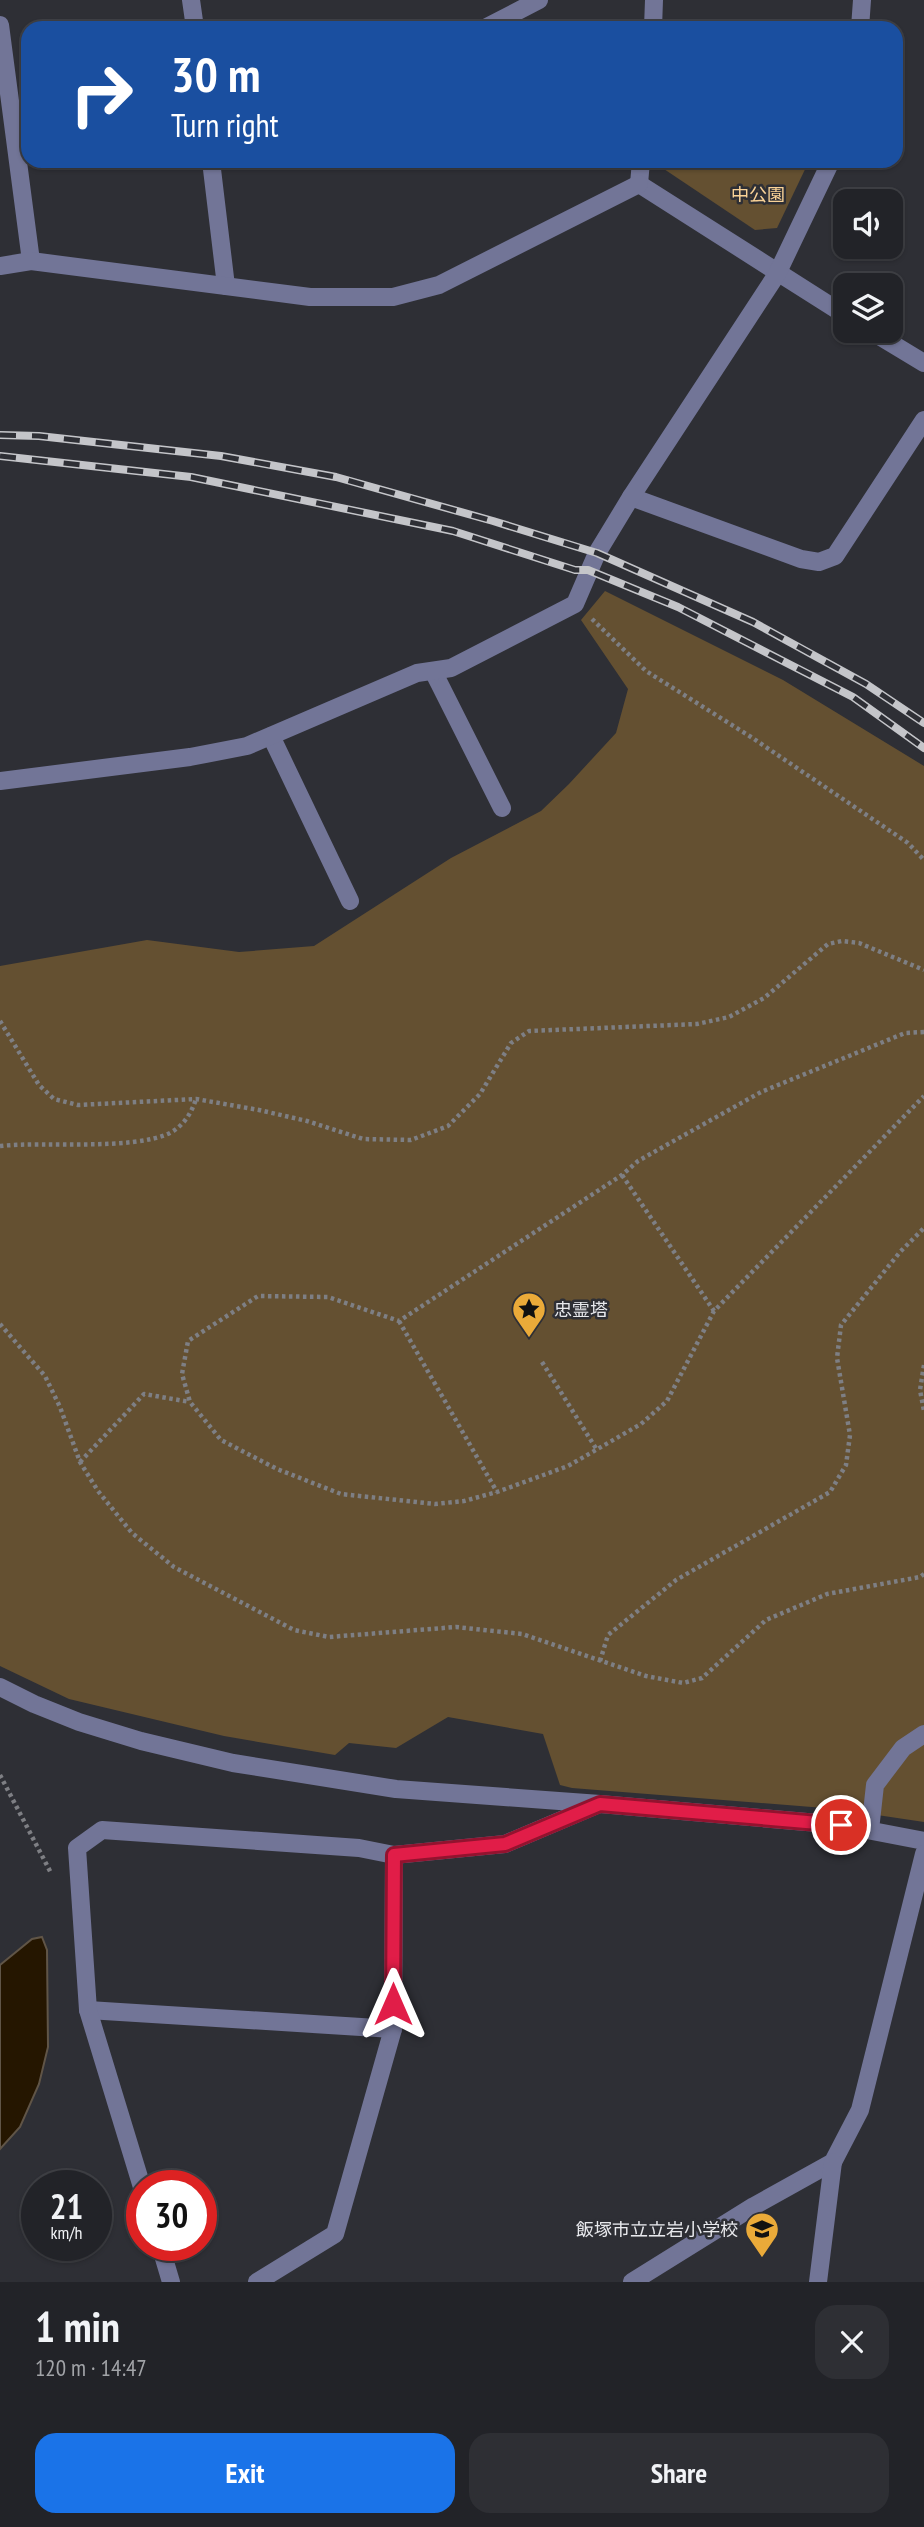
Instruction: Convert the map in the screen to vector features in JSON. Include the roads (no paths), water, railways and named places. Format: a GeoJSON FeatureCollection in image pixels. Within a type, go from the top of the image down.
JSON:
{"type":"FeatureCollection","features":[{"type":"Feature","properties":{"kind":"street"},"geometry":{"type":"LineString","coordinates":[[191,0],[194,21]]}},
{"type":"Feature","properties":{"kind":"street"},"geometry":{"type":"LineString","coordinates":[[498,21],[539,0]]}},
{"type":"Feature","properties":{"kind":"street"},"geometry":{"type":"LineString","coordinates":[[653,21],[654,0]]}},
{"type":"Feature","properties":{"kind":"street"},"geometry":{"type":"LineString","coordinates":[[860,21],[862,0]]}},
{"type":"Feature","properties":{"kind":"street"},"geometry":{"type":"LineString","coordinates":[[0,25],[32,261]]}},
{"type":"Feature","properties":{"kind":"street"},"geometry":{"type":"LineString","coordinates":[[212,168],[226,286]]}},
{"type":"Feature","properties":{"kind":"street"},"geometry":{"type":"LineString","coordinates":[[639,184],[640,168]]}},
{"type":"Feature","properties":{"kind":"street"},"geometry":{"type":"LineString","coordinates":[[0,781],[190,757],[247,746],[425,672],[451,668],[575,604],[592,562],[631,497],[777,274],[828,168]]}},
{"type":"Feature","properties":{"kind":"street"},"geometry":{"type":"LineString","coordinates":[[0,265],[32,261],[310,297],[393,297],[439,285],[639,184]]}},
{"type":"Feature","properties":{"kind":"street"},"geometry":{"type":"LineString","coordinates":[[639,184],[833,308]]}},
{"type":"Feature","properties":{"kind":"street"},"geometry":{"type":"LineString","coordinates":[[892,343],[924,363]]}},
{"type":"Feature","properties":{"kind":"street"},"geometry":{"type":"LineString","coordinates":[[631,497],[801,559],[819,562],[835,556],[924,420]]}},
{"type":"Feature","properties":{"kind":"street"},"geometry":{"type":"LineString","coordinates":[[425,672],[502,808]]}},
{"type":"Feature","properties":{"kind":"street"},"geometry":{"type":"LineString","coordinates":[[271,736],[350,901]]}},
{"type":"Feature","properties":{"kind":"street"},"geometry":{"type":"LineString","coordinates":[[0,1687],[79,1722],[141,1741],[233,1763],[396,1789],[841,1825],[924,1841]]}},
{"type":"Feature","properties":{"kind":"street"},"geometry":{"type":"LineString","coordinates":[[870,1830],[875,1785],[903,1748],[924,1734]]}},
{"type":"Feature","properties":{"kind":"street"},"geometry":{"type":"LineString","coordinates":[[137,2170],[88,2010],[77,1848],[102,1830],[359,1848],[394,1855],[505,1844],[600,1804]]}},
{"type":"Feature","properties":{"kind":"street"},"geometry":{"type":"LineString","coordinates":[[818,2282],[833,2162],[860,2110],[924,1854]]}},
{"type":"Feature","properties":{"kind":"street"},"geometry":{"type":"LineString","coordinates":[[257,2282],[335,2234],[393,2029],[394,1855]]}},
{"type":"Feature","properties":{"kind":"street"},"geometry":{"type":"LineString","coordinates":[[88,2010],[393,2029]]}},
{"type":"Feature","properties":{"kind":"street"},"geometry":{"type":"LineString","coordinates":[[632,2282],[754,2206],[833,2162]]}},
{"type":"Feature","properties":{"kind":"street"},"geometry":{"type":"LineString","coordinates":[[165,2261],[171,2282]]}},
{"type":"Feature","properties":{"kind":"railway"},"geometry":{"type":"LineString","coordinates":[[0,435],[39,436],[221,456],[336,477],[597,553],[753,622],[866,684],[924,723]]}},
{"type":"Feature","properties":{"kind":"railway"},"geometry":{"type":"LineString","coordinates":[[0,456],[191,477],[453,531],[575,570],[588,570],[678,607],[853,697],[924,748]]}},
{"type":"Feature","properties":{"kind":"place","name":"忠霊塔"},"geometry":{"type":"Point","coordinates":[529,1339]}},
{"type":"Feature","properties":{"kind":"place","name":"飯塚市立立岩小学校"},"geometry":{"type":"Point","coordinates":[762,2259]}},
{"type":"Feature","properties":{"kind":"park label","name":"中公園"},"geometry":{"type":"Point","coordinates":[758,194]}}]}
